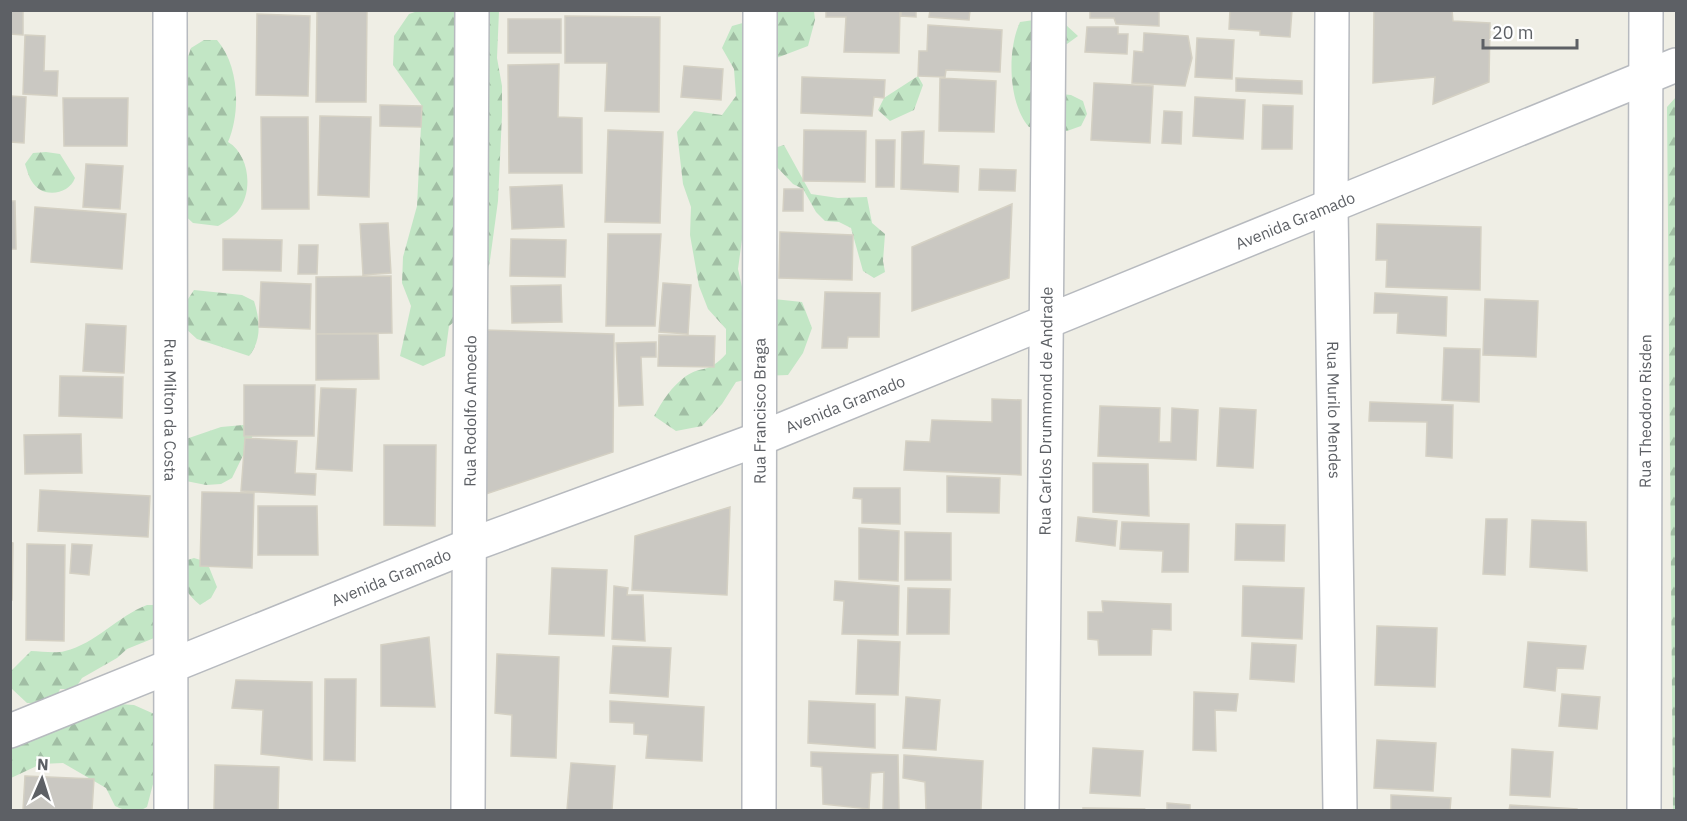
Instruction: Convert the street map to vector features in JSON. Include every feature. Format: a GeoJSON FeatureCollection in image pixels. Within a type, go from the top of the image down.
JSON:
{"type":"FeatureCollection","features":[{"type":"Feature","properties":{"kind":"street","name":"Rua Milton da Costa"},"geometry":{"type":"LineString","coordinates":[[170,10],[171,810]]}},
{"type":"Feature","properties":{"kind":"street","name":"Rua Rodolfo Amoedo"},"geometry":{"type":"LineString","coordinates":[[468,810],[472,10]]}},
{"type":"Feature","properties":{"kind":"street","name":"Rua Francisco Braga"},"geometry":{"type":"LineString","coordinates":[[759,10],[759,810]]}},
{"type":"Feature","properties":{"kind":"street","name":"Rua Carlos Drummond de Andrade"},"geometry":{"type":"LineString","coordinates":[[1042,810],[1044,322],[1049,10]]}},
{"type":"Feature","properties":{"kind":"street","name":"Rua Murilo Mendes"},"geometry":{"type":"LineString","coordinates":[[1332,10],[1331,207],[1340,810]]}},
{"type":"Feature","properties":{"kind":"street","name":"Rua Theodoro Risden"},"geometry":{"type":"LineString","coordinates":[[1644,810],[1646,10]]}},
{"type":"Feature","properties":{"kind":"street","name":"Avenida Gramado"},"geometry":{"type":"LineString","coordinates":[[10,731],[170,664],[468,546],[759,439],[1677,65]]}},
{"type":"Feature","properties":{"kind":"green space"},"geometry":{"type":"Polygon","coordinates":[[[421,10],[499,11],[497,58],[502,86],[498,201],[485,286],[470,309],[449,326],[445,356],[423,366],[400,356],[411,306],[402,283],[403,257],[417,206],[422,106],[393,65],[394,36],[409,14],[421,10]]]}},
{"type":"Feature","properties":{"kind":"green space"},"geometry":{"type":"Polygon","coordinates":[[[753,11],[814,11],[815,20],[808,46],[761,64],[746,113],[743,139],[745,217],[738,269],[744,296],[802,302],[812,328],[803,353],[788,375],[762,376],[736,382],[722,404],[702,426],[676,431],[654,416],[664,399],[686,376],[710,367],[726,354],[726,329],[708,309],[699,286],[690,235],[691,207],[683,184],[677,132],[694,111],[722,115],[736,96],[734,69],[722,48],[732,26],[757,19],[753,11]]]}},
{"type":"Feature","properties":{"kind":"green space"},"geometry":{"type":"Polygon","coordinates":[[[1034,20],[1066,25],[1078,36],[1067,44],[1054,42],[1041,92],[1071,95],[1083,101],[1087,114],[1081,126],[1067,131],[1029,127],[1022,117],[1013,91],[1013,47],[1020,22],[1034,20]]]}},
{"type":"Feature","properties":{"kind":"green space"},"geometry":{"type":"Polygon","coordinates":[[[204,40],[217,40],[230,62],[234,75],[236,103],[235,117],[228,142],[241,155],[247,174],[243,203],[234,215],[218,226],[193,223],[181,212],[186,63],[191,48],[204,40]]]}},
{"type":"Feature","properties":{"kind":"green space"},"geometry":{"type":"Polygon","coordinates":[[[918,76],[923,85],[914,110],[890,121],[878,110],[884,98],[918,76]]]}},
{"type":"Feature","properties":{"kind":"green space"},"geometry":{"type":"Polygon","coordinates":[[[1676,97],[1676,810],[1673,810],[1667,107],[1676,97]]]}},
{"type":"Feature","properties":{"kind":"green space"},"geometry":{"type":"Polygon","coordinates":[[[784,145],[811,194],[838,198],[867,197],[872,223],[885,234],[883,261],[885,272],[874,278],[863,271],[851,228],[839,222],[825,221],[816,212],[803,189],[793,184],[774,164],[771,149],[784,145]]]}},
{"type":"Feature","properties":{"kind":"green space"},"geometry":{"type":"Polygon","coordinates":[[[33,153],[60,154],[75,178],[65,190],[49,193],[36,187],[30,178],[25,164],[33,153]]]}},
{"type":"Feature","properties":{"kind":"green space"},"geometry":{"type":"Polygon","coordinates":[[[194,290],[242,295],[254,301],[259,330],[256,343],[249,356],[197,339],[185,328],[186,302],[194,290]]]}},
{"type":"Feature","properties":{"kind":"green space"},"geometry":{"type":"Polygon","coordinates":[[[243,425],[255,431],[232,478],[221,484],[206,485],[181,480],[183,440],[221,427],[243,425]]]}},
{"type":"Feature","properties":{"kind":"green space"},"geometry":{"type":"Polygon","coordinates":[[[194,558],[207,562],[217,587],[211,598],[200,605],[187,591],[180,569],[181,562],[194,558]]]}},
{"type":"Feature","properties":{"kind":"green space"},"geometry":{"type":"Polygon","coordinates":[[[147,605],[160,605],[164,634],[127,649],[117,658],[82,678],[75,689],[60,689],[54,703],[27,703],[11,688],[11,671],[31,651],[57,652],[76,647],[147,605]]]}},
{"type":"Feature","properties":{"kind":"green space"},"geometry":{"type":"Polygon","coordinates":[[[119,704],[134,705],[161,717],[164,742],[147,807],[131,811],[115,806],[106,788],[63,763],[41,764],[11,778],[11,745],[119,704]]]}},
{"type":"Feature","properties":{"kind":"building"},"geometry":{"type":"Polygon","coordinates":[[[10,10],[23,10],[23,35],[10,34],[10,10]]]}},
{"type":"Feature","properties":{"kind":"building"},"geometry":{"type":"Polygon","coordinates":[[[317,10],[367,10],[366,102],[316,102],[317,10]]]}},
{"type":"Feature","properties":{"kind":"building"},"geometry":{"type":"Polygon","coordinates":[[[826,10],[900,10],[899,53],[844,52],[846,17],[826,17],[826,10]]]}},
{"type":"Feature","properties":{"kind":"building"},"geometry":{"type":"Polygon","coordinates":[[[901,10],[916,10],[916,17],[901,16],[901,10]]]}},
{"type":"Feature","properties":{"kind":"building"},"geometry":{"type":"Polygon","coordinates":[[[930,10],[970,10],[969,20],[929,17],[930,10]]]}},
{"type":"Feature","properties":{"kind":"building"},"geometry":{"type":"Polygon","coordinates":[[[1090,10],[1159,10],[1159,26],[1116,24],[1114,18],[1090,18],[1090,10]]]}},
{"type":"Feature","properties":{"kind":"building"},"geometry":{"type":"Polygon","coordinates":[[[1230,10],[1292,10],[1290,37],[1260,35],[1260,31],[1229,29],[1230,10]]]}},
{"type":"Feature","properties":{"kind":"building"},"geometry":{"type":"Polygon","coordinates":[[[1374,10],[1452,10],[1453,21],[1490,23],[1489,82],[1433,104],[1435,77],[1373,83],[1374,10]]]}},
{"type":"Feature","properties":{"kind":"building"},"geometry":{"type":"Polygon","coordinates":[[[257,14],[310,16],[308,96],[256,95],[257,14]]]}},
{"type":"Feature","properties":{"kind":"building"},"geometry":{"type":"Polygon","coordinates":[[[565,16],[660,17],[659,112],[605,111],[607,63],[565,63],[565,16]]]}},
{"type":"Feature","properties":{"kind":"building"},"geometry":{"type":"Polygon","coordinates":[[[508,19],[561,19],[561,53],[508,53],[508,19]]]}},
{"type":"Feature","properties":{"kind":"building"},"geometry":{"type":"Polygon","coordinates":[[[928,25],[1002,30],[1000,72],[946,70],[945,77],[918,76],[919,51],[927,51],[928,25]]]}},
{"type":"Feature","properties":{"kind":"building"},"geometry":{"type":"Polygon","coordinates":[[[1087,27],[1118,27],[1118,34],[1128,34],[1127,54],[1085,52],[1087,27]]]}},
{"type":"Feature","properties":{"kind":"building"},"geometry":{"type":"Polygon","coordinates":[[[1144,33],[1188,36],[1192,58],[1185,86],[1132,83],[1134,51],[1143,52],[1144,33]]]}},
{"type":"Feature","properties":{"kind":"building"},"geometry":{"type":"Polygon","coordinates":[[[25,35],[45,36],[44,71],[58,71],[57,96],[23,94],[25,35]]]}},
{"type":"Feature","properties":{"kind":"building"},"geometry":{"type":"Polygon","coordinates":[[[1197,38],[1234,40],[1232,79],[1195,77],[1197,38]]]}},
{"type":"Feature","properties":{"kind":"building"},"geometry":{"type":"Polygon","coordinates":[[[559,64],[558,117],[582,118],[582,173],[509,173],[508,65],[559,64]]]}},
{"type":"Feature","properties":{"kind":"building"},"geometry":{"type":"Polygon","coordinates":[[[684,66],[723,69],[721,100],[681,97],[684,66]]]}},
{"type":"Feature","properties":{"kind":"building"},"geometry":{"type":"Polygon","coordinates":[[[802,77],[885,80],[884,98],[874,97],[872,116],[801,113],[802,77]]]}},
{"type":"Feature","properties":{"kind":"building"},"geometry":{"type":"Polygon","coordinates":[[[940,78],[996,81],[994,132],[939,131],[940,78]]]}},
{"type":"Feature","properties":{"kind":"building"},"geometry":{"type":"Polygon","coordinates":[[[1236,78],[1302,81],[1302,94],[1236,91],[1236,78]]]}},
{"type":"Feature","properties":{"kind":"building"},"geometry":{"type":"Polygon","coordinates":[[[1094,83],[1153,86],[1150,143],[1091,140],[1094,83]]]}},
{"type":"Feature","properties":{"kind":"building"},"geometry":{"type":"Polygon","coordinates":[[[10,96],[26,97],[24,143],[10,142],[10,96]]]}},
{"type":"Feature","properties":{"kind":"building"},"geometry":{"type":"Polygon","coordinates":[[[1195,97],[1245,100],[1243,139],[1193,136],[1195,97]]]}},
{"type":"Feature","properties":{"kind":"building"},"geometry":{"type":"Polygon","coordinates":[[[63,98],[128,98],[127,146],[64,146],[63,98]]]}},
{"type":"Feature","properties":{"kind":"building"},"geometry":{"type":"Polygon","coordinates":[[[380,105],[422,106],[421,127],[380,126],[380,105]]]}},
{"type":"Feature","properties":{"kind":"building"},"geometry":{"type":"Polygon","coordinates":[[[1263,105],[1293,106],[1292,149],[1262,149],[1263,105]]]}},
{"type":"Feature","properties":{"kind":"building"},"geometry":{"type":"Polygon","coordinates":[[[1164,111],[1182,112],[1181,144],[1162,143],[1164,111]]]}},
{"type":"Feature","properties":{"kind":"building"},"geometry":{"type":"Polygon","coordinates":[[[320,116],[371,117],[369,197],[318,195],[320,116]]]}},
{"type":"Feature","properties":{"kind":"building"},"geometry":{"type":"Polygon","coordinates":[[[261,117],[308,117],[309,209],[262,209],[261,117]]]}},
{"type":"Feature","properties":{"kind":"building"},"geometry":{"type":"Polygon","coordinates":[[[608,130],[663,132],[660,223],[605,222],[608,130]]]}},
{"type":"Feature","properties":{"kind":"building"},"geometry":{"type":"Polygon","coordinates":[[[804,130],[866,131],[865,182],[803,181],[804,130]]]}},
{"type":"Feature","properties":{"kind":"building"},"geometry":{"type":"Polygon","coordinates":[[[924,131],[923,164],[959,166],[958,192],[901,189],[902,132],[924,131]]]}},
{"type":"Feature","properties":{"kind":"building"},"geometry":{"type":"Polygon","coordinates":[[[876,140],[895,140],[894,187],[876,187],[876,140]]]}},
{"type":"Feature","properties":{"kind":"building"},"geometry":{"type":"Polygon","coordinates":[[[86,164],[123,166],[120,209],[83,207],[86,164]]]}},
{"type":"Feature","properties":{"kind":"building"},"geometry":{"type":"Polygon","coordinates":[[[980,169],[1016,170],[1015,191],[979,190],[980,169]]]}},
{"type":"Feature","properties":{"kind":"building"},"geometry":{"type":"Polygon","coordinates":[[[562,185],[564,227],[512,229],[510,187],[562,185]]]}},
{"type":"Feature","properties":{"kind":"building"},"geometry":{"type":"Polygon","coordinates":[[[784,189],[803,189],[803,211],[783,211],[784,189]]]}},
{"type":"Feature","properties":{"kind":"building"},"geometry":{"type":"Polygon","coordinates":[[[10,201],[15,201],[16,249],[10,249],[10,201]]]}},
{"type":"Feature","properties":{"kind":"building"},"geometry":{"type":"Polygon","coordinates":[[[1012,204],[1009,278],[912,311],[912,247],[1012,204]]]}},
{"type":"Feature","properties":{"kind":"building"},"geometry":{"type":"Polygon","coordinates":[[[35,207],[126,214],[122,269],[31,262],[35,207]]]}},
{"type":"Feature","properties":{"kind":"building"},"geometry":{"type":"Polygon","coordinates":[[[388,223],[391,273],[363,275],[360,224],[388,223]]]}},
{"type":"Feature","properties":{"kind":"building"},"geometry":{"type":"Polygon","coordinates":[[[1377,224],[1481,227],[1480,290],[1386,287],[1387,260],[1376,260],[1377,224]]]}},
{"type":"Feature","properties":{"kind":"building"},"geometry":{"type":"Polygon","coordinates":[[[780,232],[853,235],[852,280],[779,278],[780,232]]]}},
{"type":"Feature","properties":{"kind":"building"},"geometry":{"type":"Polygon","coordinates":[[[608,234],[661,234],[655,326],[606,326],[608,234]]]}},
{"type":"Feature","properties":{"kind":"building"},"geometry":{"type":"Polygon","coordinates":[[[223,239],[282,240],[281,271],[223,270],[223,239]]]}},
{"type":"Feature","properties":{"kind":"building"},"geometry":{"type":"Polygon","coordinates":[[[511,239],[566,240],[565,277],[510,276],[511,239]]]}},
{"type":"Feature","properties":{"kind":"building"},"geometry":{"type":"Polygon","coordinates":[[[299,245],[318,245],[317,274],[298,274],[299,245]]]}},
{"type":"Feature","properties":{"kind":"building"},"geometry":{"type":"Polygon","coordinates":[[[391,276],[392,333],[316,334],[316,277],[391,276]]]}},
{"type":"Feature","properties":{"kind":"building"},"geometry":{"type":"Polygon","coordinates":[[[261,282],[311,284],[310,329],[259,327],[261,282]]]}},
{"type":"Feature","properties":{"kind":"building"},"geometry":{"type":"Polygon","coordinates":[[[663,283],[691,285],[688,334],[659,332],[663,283]]]}},
{"type":"Feature","properties":{"kind":"building"},"geometry":{"type":"Polygon","coordinates":[[[561,285],[562,322],[512,323],[511,286],[561,285]]]}},
{"type":"Feature","properties":{"kind":"building"},"geometry":{"type":"Polygon","coordinates":[[[825,292],[880,293],[879,337],[848,337],[847,348],[822,348],[825,292]]]}},
{"type":"Feature","properties":{"kind":"building"},"geometry":{"type":"Polygon","coordinates":[[[1375,293],[1447,297],[1446,336],[1397,333],[1398,313],[1374,313],[1375,293]]]}},
{"type":"Feature","properties":{"kind":"building"},"geometry":{"type":"Polygon","coordinates":[[[1485,299],[1538,301],[1536,357],[1483,355],[1485,299]]]}},
{"type":"Feature","properties":{"kind":"building"},"geometry":{"type":"Polygon","coordinates":[[[86,324],[126,326],[124,373],[83,371],[86,324]]]}},
{"type":"Feature","properties":{"kind":"building"},"geometry":{"type":"Polygon","coordinates":[[[485,330],[614,334],[613,452],[483,495],[485,330]]]}},
{"type":"Feature","properties":{"kind":"building"},"geometry":{"type":"Polygon","coordinates":[[[316,334],[378,334],[379,379],[316,380],[316,334]]]}},
{"type":"Feature","properties":{"kind":"building"},"geometry":{"type":"Polygon","coordinates":[[[659,335],[715,336],[714,367],[658,366],[659,335]]]}},
{"type":"Feature","properties":{"kind":"building"},"geometry":{"type":"Polygon","coordinates":[[[656,342],[656,357],[641,357],[643,405],[619,406],[616,343],[656,342]]]}},
{"type":"Feature","properties":{"kind":"building"},"geometry":{"type":"Polygon","coordinates":[[[1444,348],[1480,349],[1479,402],[1442,400],[1444,348]]]}},
{"type":"Feature","properties":{"kind":"building"},"geometry":{"type":"Polygon","coordinates":[[[60,376],[123,377],[122,418],[59,416],[60,376]]]}},
{"type":"Feature","properties":{"kind":"building"},"geometry":{"type":"Polygon","coordinates":[[[244,385],[315,385],[314,436],[244,436],[244,385]]]}},
{"type":"Feature","properties":{"kind":"building"},"geometry":{"type":"Polygon","coordinates":[[[321,388],[356,389],[352,471],[316,469],[321,388]]]}},
{"type":"Feature","properties":{"kind":"building"},"geometry":{"type":"Polygon","coordinates":[[[992,399],[1021,400],[1021,475],[904,470],[906,441],[930,442],[932,420],[992,422],[992,399]]]}},
{"type":"Feature","properties":{"kind":"building"},"geometry":{"type":"Polygon","coordinates":[[[1370,402],[1453,405],[1452,458],[1426,456],[1427,422],[1369,421],[1370,402]]]}},
{"type":"Feature","properties":{"kind":"building"},"geometry":{"type":"Polygon","coordinates":[[[1100,406],[1160,408],[1159,442],[1171,442],[1172,408],[1198,410],[1196,460],[1098,456],[1100,406]]]}},
{"type":"Feature","properties":{"kind":"building"},"geometry":{"type":"Polygon","coordinates":[[[1220,408],[1256,410],[1253,468],[1217,466],[1220,408]]]}},
{"type":"Feature","properties":{"kind":"building"},"geometry":{"type":"Polygon","coordinates":[[[81,434],[82,473],[25,474],[24,435],[81,434]]]}},
{"type":"Feature","properties":{"kind":"building"},"geometry":{"type":"Polygon","coordinates":[[[245,438],[297,441],[295,473],[316,474],[315,495],[241,491],[245,438]]]}},
{"type":"Feature","properties":{"kind":"building"},"geometry":{"type":"Polygon","coordinates":[[[384,445],[436,445],[435,526],[384,525],[384,445]]]}},
{"type":"Feature","properties":{"kind":"building"},"geometry":{"type":"Polygon","coordinates":[[[1093,463],[1148,464],[1149,516],[1093,512],[1093,463]]]}},
{"type":"Feature","properties":{"kind":"building"},"geometry":{"type":"Polygon","coordinates":[[[947,476],[1000,478],[999,513],[947,512],[947,476]]]}},
{"type":"Feature","properties":{"kind":"building"},"geometry":{"type":"Polygon","coordinates":[[[854,488],[900,488],[900,524],[862,523],[862,499],[853,498],[854,488]]]}},
{"type":"Feature","properties":{"kind":"building"},"geometry":{"type":"Polygon","coordinates":[[[40,490],[150,496],[148,537],[38,531],[40,490]]]}},
{"type":"Feature","properties":{"kind":"building"},"geometry":{"type":"Polygon","coordinates":[[[202,492],[254,493],[252,568],[200,566],[202,492]]]}},
{"type":"Feature","properties":{"kind":"building"},"geometry":{"type":"Polygon","coordinates":[[[258,506],[317,506],[318,555],[258,555],[258,506]]]}},
{"type":"Feature","properties":{"kind":"building"},"geometry":{"type":"Polygon","coordinates":[[[730,507],[727,595],[632,590],[635,536],[730,507]]]}},
{"type":"Feature","properties":{"kind":"building"},"geometry":{"type":"Polygon","coordinates":[[[1078,517],[1117,521],[1115,546],[1076,541],[1078,517]]]}},
{"type":"Feature","properties":{"kind":"building"},"geometry":{"type":"Polygon","coordinates":[[[1486,519],[1507,519],[1505,575],[1483,574],[1486,519]]]}},
{"type":"Feature","properties":{"kind":"building"},"geometry":{"type":"Polygon","coordinates":[[[1532,520],[1586,522],[1587,571],[1530,567],[1532,520]]]}},
{"type":"Feature","properties":{"kind":"building"},"geometry":{"type":"Polygon","coordinates":[[[1122,522],[1189,524],[1188,572],[1162,572],[1163,551],[1120,549],[1122,522]]]}},
{"type":"Feature","properties":{"kind":"building"},"geometry":{"type":"Polygon","coordinates":[[[1236,524],[1285,525],[1284,561],[1235,560],[1236,524]]]}},
{"type":"Feature","properties":{"kind":"building"},"geometry":{"type":"Polygon","coordinates":[[[859,528],[899,531],[898,581],[859,579],[859,528]]]}},
{"type":"Feature","properties":{"kind":"building"},"geometry":{"type":"Polygon","coordinates":[[[905,532],[951,533],[951,580],[905,580],[905,532]]]}},
{"type":"Feature","properties":{"kind":"building"},"geometry":{"type":"Polygon","coordinates":[[[10,542],[13,543],[12,600],[10,600],[10,542]]]}},
{"type":"Feature","properties":{"kind":"building"},"geometry":{"type":"Polygon","coordinates":[[[27,544],[65,545],[64,641],[26,640],[27,544]]]}},
{"type":"Feature","properties":{"kind":"building"},"geometry":{"type":"Polygon","coordinates":[[[72,544],[92,545],[89,575],[70,573],[72,544]]]}},
{"type":"Feature","properties":{"kind":"building"},"geometry":{"type":"Polygon","coordinates":[[[552,568],[607,570],[604,636],[549,634],[552,568]]]}},
{"type":"Feature","properties":{"kind":"building"},"geometry":{"type":"Polygon","coordinates":[[[835,581],[899,586],[898,635],[842,634],[844,601],[834,600],[835,581]]]}},
{"type":"Feature","properties":{"kind":"building"},"geometry":{"type":"Polygon","coordinates":[[[614,586],[628,588],[627,595],[643,595],[645,641],[612,639],[614,586]]]}},
{"type":"Feature","properties":{"kind":"building"},"geometry":{"type":"Polygon","coordinates":[[[1243,586],[1304,588],[1302,639],[1242,636],[1243,586]]]}},
{"type":"Feature","properties":{"kind":"building"},"geometry":{"type":"Polygon","coordinates":[[[908,588],[950,589],[949,634],[907,634],[908,588]]]}},
{"type":"Feature","properties":{"kind":"building"},"geometry":{"type":"Polygon","coordinates":[[[1102,601],[1171,604],[1171,630],[1152,629],[1151,655],[1099,655],[1098,640],[1088,639],[1088,612],[1103,612],[1102,601]]]}},
{"type":"Feature","properties":{"kind":"building"},"geometry":{"type":"Polygon","coordinates":[[[1377,626],[1437,628],[1435,687],[1375,685],[1377,626]]]}},
{"type":"Feature","properties":{"kind":"building"},"geometry":{"type":"Polygon","coordinates":[[[429,637],[435,707],[381,706],[381,645],[429,637]]]}},
{"type":"Feature","properties":{"kind":"building"},"geometry":{"type":"Polygon","coordinates":[[[858,640],[900,642],[898,695],[856,694],[858,640]]]}},
{"type":"Feature","properties":{"kind":"building"},"geometry":{"type":"Polygon","coordinates":[[[1528,642],[1586,646],[1583,669],[1557,668],[1555,691],[1524,687],[1528,642]]]}},
{"type":"Feature","properties":{"kind":"building"},"geometry":{"type":"Polygon","coordinates":[[[1252,643],[1296,645],[1294,682],[1250,679],[1252,643]]]}},
{"type":"Feature","properties":{"kind":"building"},"geometry":{"type":"Polygon","coordinates":[[[613,646],[671,648],[668,697],[610,693],[613,646]]]}},
{"type":"Feature","properties":{"kind":"building"},"geometry":{"type":"Polygon","coordinates":[[[497,654],[559,657],[556,758],[511,756],[512,715],[495,713],[497,654]]]}},
{"type":"Feature","properties":{"kind":"building"},"geometry":{"type":"Polygon","coordinates":[[[325,679],[356,679],[355,761],[324,760],[325,679]]]}},
{"type":"Feature","properties":{"kind":"building"},"geometry":{"type":"Polygon","coordinates":[[[236,680],[312,682],[312,760],[261,754],[263,710],[232,708],[236,680]]]}},
{"type":"Feature","properties":{"kind":"building"},"geometry":{"type":"Polygon","coordinates":[[[1194,692],[1238,694],[1236,711],[1215,710],[1216,751],[1193,750],[1194,692]]]}},
{"type":"Feature","properties":{"kind":"building"},"geometry":{"type":"Polygon","coordinates":[[[1562,694],[1600,697],[1597,729],[1559,726],[1562,694]]]}},
{"type":"Feature","properties":{"kind":"building"},"geometry":{"type":"Polygon","coordinates":[[[906,697],[940,700],[936,750],[903,748],[906,697]]]}},
{"type":"Feature","properties":{"kind":"building"},"geometry":{"type":"Polygon","coordinates":[[[610,701],[704,707],[702,761],[646,758],[648,735],[634,734],[634,723],[610,722],[610,701]]]}},
{"type":"Feature","properties":{"kind":"building"},"geometry":{"type":"Polygon","coordinates":[[[809,701],[875,704],[875,748],[808,743],[809,701]]]}},
{"type":"Feature","properties":{"kind":"building"},"geometry":{"type":"Polygon","coordinates":[[[1377,740],[1436,743],[1433,791],[1374,788],[1377,740]]]}},
{"type":"Feature","properties":{"kind":"building"},"geometry":{"type":"Polygon","coordinates":[[[1093,748],[1143,751],[1140,796],[1090,793],[1093,748]]]}},
{"type":"Feature","properties":{"kind":"building"},"geometry":{"type":"Polygon","coordinates":[[[1512,749],[1553,752],[1550,797],[1510,795],[1512,749]]]}},
{"type":"Feature","properties":{"kind":"building"},"geometry":{"type":"Polygon","coordinates":[[[811,752],[898,755],[899,810],[883,810],[884,772],[871,773],[869,809],[823,804],[822,767],[811,766],[811,752]]]}},
{"type":"Feature","properties":{"kind":"building"},"geometry":{"type":"Polygon","coordinates":[[[904,755],[983,761],[981,810],[926,810],[925,782],[903,778],[904,755]]]}},
{"type":"Feature","properties":{"kind":"building"},"geometry":{"type":"Polygon","coordinates":[[[571,763],[615,766],[612,810],[567,810],[571,763]]]}},
{"type":"Feature","properties":{"kind":"building"},"geometry":{"type":"Polygon","coordinates":[[[215,765],[279,767],[278,810],[214,810],[215,765]]]}},
{"type":"Feature","properties":{"kind":"building"},"geometry":{"type":"Polygon","coordinates":[[[25,776],[94,779],[92,810],[23,810],[25,776]]]}},
{"type":"Feature","properties":{"kind":"building"},"geometry":{"type":"Polygon","coordinates":[[[1391,795],[1451,798],[1450,810],[1391,810],[1391,795]]]}},
{"type":"Feature","properties":{"kind":"building"},"geometry":{"type":"Polygon","coordinates":[[[1167,803],[1190,805],[1190,810],[1167,810],[1167,803]]]}},
{"type":"Feature","properties":{"kind":"building"},"geometry":{"type":"Polygon","coordinates":[[[1510,805],[1577,809],[1577,810],[1509,810],[1510,805]]]}},
{"type":"Feature","properties":{"kind":"building"},"geometry":{"type":"Polygon","coordinates":[[[1083,808],[1144,809],[1083,810],[1083,808]]]}}]}
